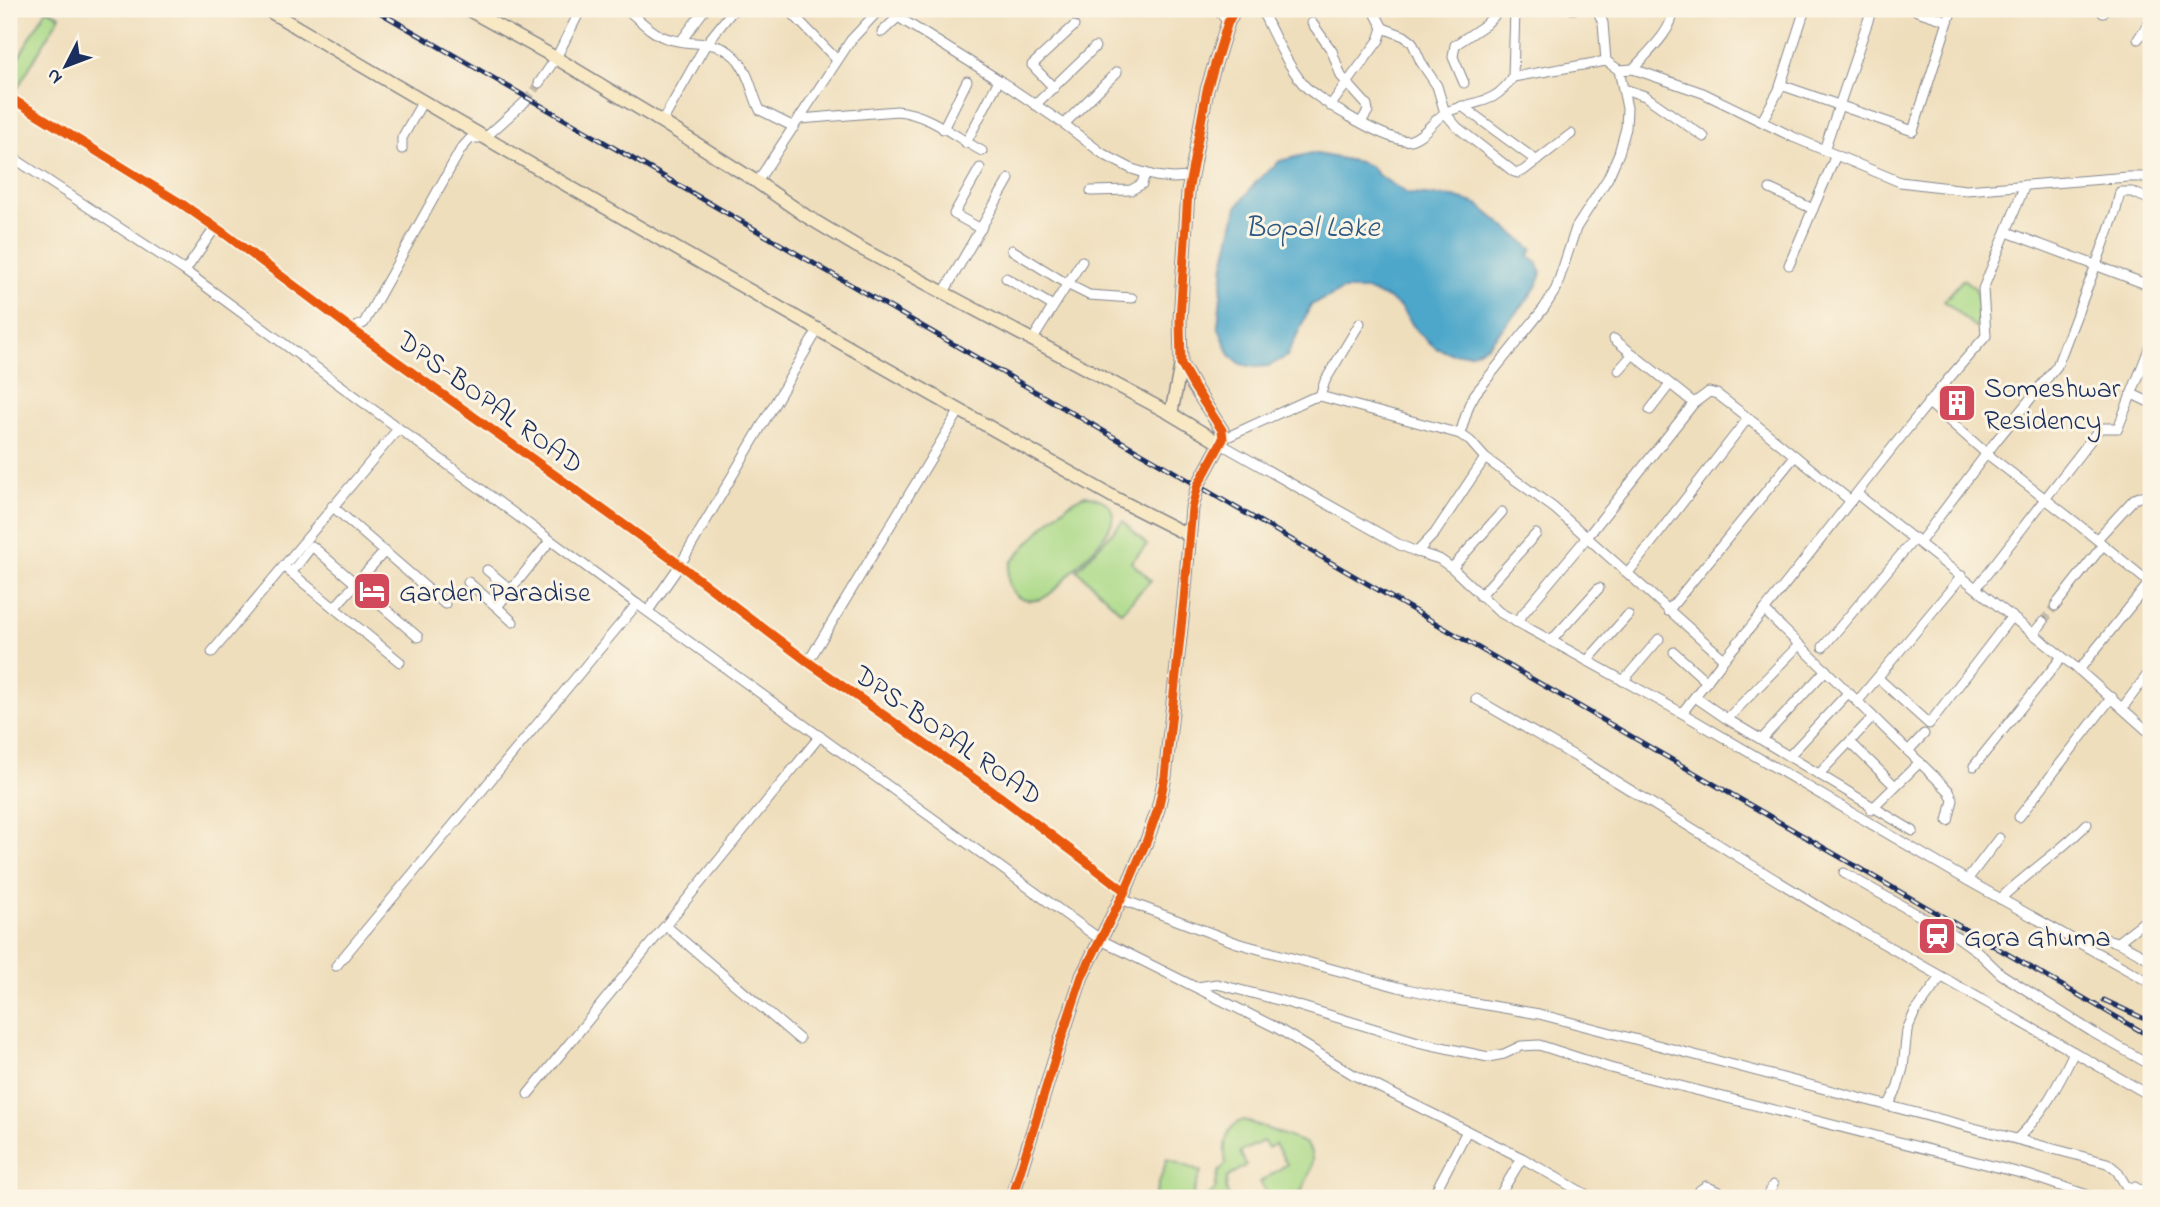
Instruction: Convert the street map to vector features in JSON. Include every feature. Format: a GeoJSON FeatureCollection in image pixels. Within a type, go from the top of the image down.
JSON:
{"type":"FeatureCollection","features":[{"type":"Feature","properties":{"kind":"street"},"geometry":{"type":"LineString","coordinates":[[266,9],[631,224],[1117,499],[1189,536]]}},
{"type":"Feature","properties":{"kind":"street"},"geometry":{"type":"LineString","coordinates":[[467,9],[556,58],[662,122],[858,247],[1222,442],[1389,539],[1439,559],[1499,612],[1682,713],[2000,899],[2151,983]]}},
{"type":"Feature","properties":{"kind":"street"},"geometry":{"type":"LineString","coordinates":[[539,83],[556,58],[581,9]]}},
{"type":"Feature","properties":{"kind":"street"},"geometry":{"type":"LineString","coordinates":[[626,9],[651,30],[666,38],[720,46],[737,60],[744,70],[760,110],[797,123],[897,111],[912,113],[926,118],[982,151]]}},
{"type":"Feature","properties":{"kind":"street"},"geometry":{"type":"LineString","coordinates":[[681,41],[705,9]]}},
{"type":"Feature","properties":{"kind":"street"},"geometry":{"type":"LineString","coordinates":[[662,122],[706,44],[734,9]]}},
{"type":"Feature","properties":{"kind":"street"},"geometry":{"type":"LineString","coordinates":[[788,9],[837,60]]}},
{"type":"Feature","properties":{"kind":"street"},"geometry":{"type":"LineString","coordinates":[[757,182],[851,40],[880,9]]}},
{"type":"Feature","properties":{"kind":"street"},"geometry":{"type":"LineString","coordinates":[[888,9],[999,80],[1103,154],[1145,173],[1172,178],[1190,177]]}},
{"type":"Feature","properties":{"kind":"street"},"geometry":{"type":"LineString","coordinates":[[1217,9],[1228,22]]}},
{"type":"Feature","properties":{"kind":"street"},"geometry":{"type":"LineString","coordinates":[[1171,414],[1181,364],[1180,320],[1190,177],[1207,90],[1228,22],[1235,9]]}},
{"type":"Feature","properties":{"kind":"street"},"geometry":{"type":"LineString","coordinates":[[1261,9],[1304,86],[1330,106],[1395,140],[1409,141],[1422,134],[1445,113],[1489,100],[1504,91],[1513,77],[1515,9]]}},
{"type":"Feature","properties":{"kind":"street"},"geometry":{"type":"LineString","coordinates":[[1330,106],[1379,40],[1382,27],[1373,9]]}},
{"type":"Feature","properties":{"kind":"street"},"geometry":{"type":"LineString","coordinates":[[1597,9],[1603,23],[1606,61]]}},
{"type":"Feature","properties":{"kind":"street"},"geometry":{"type":"LineString","coordinates":[[1633,69],[1662,36],[1674,9]]}},
{"type":"Feature","properties":{"kind":"street"},"geometry":{"type":"LineString","coordinates":[[1762,121],[1781,85],[1805,9]]}},
{"type":"Feature","properties":{"kind":"street"},"geometry":{"type":"LineString","coordinates":[[1824,149],[1872,9]]}},
{"type":"Feature","properties":{"kind":"street"},"geometry":{"type":"LineString","coordinates":[[1781,85],[1913,131],[1952,9]]}},
{"type":"Feature","properties":{"kind":"street"},"geometry":{"type":"LineString","coordinates":[[1464,83],[1453,57],[1455,45],[1475,33],[1497,10]]}},
{"type":"Feature","properties":{"kind":"street"},"geometry":{"type":"LineString","coordinates":[[1912,10],[1948,21]]}},
{"type":"Feature","properties":{"kind":"street"},"geometry":{"type":"LineString","coordinates":[[882,32],[898,17]]}},
{"type":"Feature","properties":{"kind":"street"},"geometry":{"type":"LineString","coordinates":[[2138,38],[2151,20]]}},
{"type":"Feature","properties":{"kind":"street"},"geometry":{"type":"LineString","coordinates":[[1312,23],[1332,51],[1341,76],[1369,108],[1361,122]]}},
{"type":"Feature","properties":{"kind":"street"},"geometry":{"type":"LineString","coordinates":[[1054,88],[1032,65],[1074,26]]}},
{"type":"Feature","properties":{"kind":"street"},"geometry":{"type":"LineString","coordinates":[[1382,27],[1412,42],[1437,86],[1445,113],[1462,133],[1514,172],[1518,173],[1537,161],[1571,134]]}},
{"type":"Feature","properties":{"kind":"street"},"geometry":{"type":"LineString","coordinates":[[1035,106],[1096,47]]}},
{"type":"Feature","properties":{"kind":"street"},"geometry":{"type":"LineString","coordinates":[[1513,77],[1606,61],[1619,70],[1633,69],[1703,93],[1793,137],[1900,182],[1966,190],[2151,177]]}},
{"type":"Feature","properties":{"kind":"street"},"geometry":{"type":"LineString","coordinates":[[1460,433],[1475,394],[1544,308],[1556,289],[1576,228],[1608,178],[1619,153],[1626,128],[1627,108],[1619,70]]}},
{"type":"Feature","properties":{"kind":"street"},"geometry":{"type":"LineString","coordinates":[[1064,124],[1117,72]]}},
{"type":"Feature","properties":{"kind":"street"},"geometry":{"type":"LineString","coordinates":[[966,143],[999,80]]}},
{"type":"Feature","properties":{"kind":"street"},"geometry":{"type":"LineString","coordinates":[[943,129],[967,81]]}},
{"type":"Feature","properties":{"kind":"street"},"geometry":{"type":"LineString","coordinates":[[1624,89],[1645,96],[1704,138]]}},
{"type":"Feature","properties":{"kind":"street","name":"DPS-BOPAL ROAD"},"geometry":{"type":"LineString","coordinates":[[9,97],[215,228],[680,565],[808,662],[1002,798],[1120,900],[1237,943],[1371,979],[1457,1000],[1539,1014],[2107,1163],[2117,1171],[2126,1186],[2135,1187]]}},
{"type":"Feature","properties":{"kind":"street"},"geometry":{"type":"LineString","coordinates":[[402,149],[402,138],[423,101]]}},
{"type":"Feature","properties":{"kind":"street"},"geometry":{"type":"LineString","coordinates":[[352,329],[364,323],[461,149],[470,139],[486,137],[526,101]]}},
{"type":"Feature","properties":{"kind":"street"},"geometry":{"type":"LineString","coordinates":[[1462,106],[1537,161]]}},
{"type":"Feature","properties":{"kind":"street"},"geometry":{"type":"LineString","coordinates":[[9,155],[185,271],[550,541],[1101,940],[1277,1028],[1354,1075],[1522,1158],[1579,1195],[1592,1198]]}},
{"type":"Feature","properties":{"kind":"street"},"geometry":{"type":"LineString","coordinates":[[1789,265],[1836,155]]}},
{"type":"Feature","properties":{"kind":"street"},"geometry":{"type":"LineString","coordinates":[[980,168],[954,214],[981,229]]}},
{"type":"Feature","properties":{"kind":"street"},"geometry":{"type":"LineString","coordinates":[[1091,191],[1130,190],[1142,184],[1145,173]]}},
{"type":"Feature","properties":{"kind":"street"},"geometry":{"type":"LineString","coordinates":[[944,292],[1009,179]]}},
{"type":"Feature","properties":{"kind":"street"},"geometry":{"type":"LineString","coordinates":[[1682,713],[1928,402],[1986,336],[1983,289],[2025,185]]}},
{"type":"Feature","properties":{"kind":"street"},"geometry":{"type":"LineString","coordinates":[[1770,189],[1813,209]]}},
{"type":"Feature","properties":{"kind":"street"},"geometry":{"type":"LineString","coordinates":[[1823,647],[1917,540],[2057,366],[2116,210],[2120,191],[2132,192],[2151,200]]}},
{"type":"Feature","properties":{"kind":"street"},"geometry":{"type":"LineString","coordinates":[[185,271],[215,228]]}},
{"type":"Feature","properties":{"kind":"street"},"geometry":{"type":"LineString","coordinates":[[2007,232],[2151,286]]}},
{"type":"Feature","properties":{"kind":"street"},"geometry":{"type":"LineString","coordinates":[[1012,250],[1088,295],[1132,298]]}},
{"type":"Feature","properties":{"kind":"street"},"geometry":{"type":"LineString","coordinates":[[1033,339],[1082,261]]}},
{"type":"Feature","properties":{"kind":"street"},"geometry":{"type":"LineString","coordinates":[[1006,278],[1053,306]]}},
{"type":"Feature","properties":{"kind":"street"},"geometry":{"type":"LineString","coordinates":[[1320,396],[1325,381],[1360,323]]}},
{"type":"Feature","properties":{"kind":"street"},"geometry":{"type":"LineString","coordinates":[[648,611],[680,565],[819,328]]}},
{"type":"Feature","properties":{"kind":"street"},"geometry":{"type":"LineString","coordinates":[[1614,339],[1694,403]]}},
{"type":"Feature","properties":{"kind":"street"},"geometry":{"type":"LineString","coordinates":[[1976,588],[2100,428],[2118,428],[2151,344]]}},
{"type":"Feature","properties":{"kind":"street"},"geometry":{"type":"LineString","coordinates":[[1619,370],[1633,354]]}},
{"type":"Feature","properties":{"kind":"street"},"geometry":{"type":"LineString","coordinates":[[1012,1198],[1082,976],[1120,900],[1158,810],[1165,777],[1192,508],[1198,485],[1222,442],[1222,430],[1181,364]]}},
{"type":"Feature","properties":{"kind":"street"},"geometry":{"type":"LineString","coordinates":[[1650,410],[1670,384]]}},
{"type":"Feature","properties":{"kind":"street"},"geometry":{"type":"LineString","coordinates":[[1516,622],[1694,403],[1709,392],[1717,394],[1795,456],[1917,540],[2112,697],[2151,734]]}},
{"type":"Feature","properties":{"kind":"street"},"geometry":{"type":"LineString","coordinates":[[2132,394],[2151,403]]}},
{"type":"Feature","properties":{"kind":"street"},"geometry":{"type":"LineString","coordinates":[[1222,442],[1320,396],[1460,433],[1485,457],[1555,508],[1588,536],[1724,659]]}},
{"type":"Feature","properties":{"kind":"street"},"geometry":{"type":"LineString","coordinates":[[1928,402],[1987,454],[2150,580],[2079,670]]}},
{"type":"Feature","properties":{"kind":"street"},"geometry":{"type":"LineString","coordinates":[[808,662],[960,410]]}},
{"type":"Feature","properties":{"kind":"street"},"geometry":{"type":"LineString","coordinates":[[1628,573],[1748,418]]}},
{"type":"Feature","properties":{"kind":"street"},"geometry":{"type":"LineString","coordinates":[[287,570],[332,506],[398,429]]}},
{"type":"Feature","properties":{"kind":"street"},"geometry":{"type":"LineString","coordinates":[[1668,611],[1795,456]]}},
{"type":"Feature","properties":{"kind":"street"},"geometry":{"type":"LineString","coordinates":[[1418,552],[1435,533],[1485,457]]}},
{"type":"Feature","properties":{"kind":"street"},"geometry":{"type":"LineString","coordinates":[[2055,606],[2134,499],[2151,493]]}},
{"type":"Feature","properties":{"kind":"street"},"geometry":{"type":"LineString","coordinates":[[332,506],[445,604]]}},
{"type":"Feature","properties":{"kind":"street"},"geometry":{"type":"LineString","coordinates":[[1452,568],[1502,512]]}},
{"type":"Feature","properties":{"kind":"street"},"geometry":{"type":"LineString","coordinates":[[1480,596],[1536,534]]}},
{"type":"Feature","properties":{"kind":"street"},"geometry":{"type":"LineString","coordinates":[[497,607],[550,541]]}},
{"type":"Feature","properties":{"kind":"street"},"geometry":{"type":"LineString","coordinates":[[212,652],[312,546],[418,636]]}},
{"type":"Feature","properties":{"kind":"street"},"geometry":{"type":"LineString","coordinates":[[334,608],[385,551]]}},
{"type":"Feature","properties":{"kind":"street"},"geometry":{"type":"LineString","coordinates":[[287,570],[400,662]]}},
{"type":"Feature","properties":{"kind":"street"},"geometry":{"type":"LineString","coordinates":[[487,570],[511,590]]}},
{"type":"Feature","properties":{"kind":"street"},"geometry":{"type":"LineString","coordinates":[[1857,702],[1962,576]]}},
{"type":"Feature","properties":{"kind":"street"},"geometry":{"type":"LineString","coordinates":[[468,582],[513,622]]}},
{"type":"Feature","properties":{"kind":"street"},"geometry":{"type":"LineString","coordinates":[[1551,641],[1599,588]]}},
{"type":"Feature","properties":{"kind":"street"},"geometry":{"type":"LineString","coordinates":[[336,966],[637,604]]}},
{"type":"Feature","properties":{"kind":"street"},"geometry":{"type":"LineString","coordinates":[[1765,611],[1952,795],[1948,821]]}},
{"type":"Feature","properties":{"kind":"street"},"geometry":{"type":"LineString","coordinates":[[1587,661],[1628,615]]}},
{"type":"Feature","properties":{"kind":"street"},"geometry":{"type":"LineString","coordinates":[[1878,678],[1929,724],[2012,616]]}},
{"type":"Feature","properties":{"kind":"street"},"geometry":{"type":"LineString","coordinates":[[2033,634],[2043,622]]}},
{"type":"Feature","properties":{"kind":"street"},"geometry":{"type":"LineString","coordinates":[[1623,681],[1659,639]]}},
{"type":"Feature","properties":{"kind":"street"},"geometry":{"type":"LineString","coordinates":[[1727,719],[1799,645]]}},
{"type":"Feature","properties":{"kind":"street"},"geometry":{"type":"LineString","coordinates":[[1674,652],[1707,682]]}},
{"type":"Feature","properties":{"kind":"street"},"geometry":{"type":"LineString","coordinates":[[1974,766],[2062,657]]}},
{"type":"Feature","properties":{"kind":"street"},"geometry":{"type":"LineString","coordinates":[[1762,739],[1826,670]]}},
{"type":"Feature","properties":{"kind":"street"},"geometry":{"type":"LineString","coordinates":[[2123,707],[2151,670]]}},
{"type":"Feature","properties":{"kind":"street"},"geometry":{"type":"LineString","coordinates":[[1790,755],[1848,693]]}},
{"type":"Feature","properties":{"kind":"street"},"geometry":{"type":"LineString","coordinates":[[1695,697],[1913,831]]}},
{"type":"Feature","properties":{"kind":"street"},"geometry":{"type":"LineString","coordinates":[[2019,817],[2112,697]]}},
{"type":"Feature","properties":{"kind":"street"},"geometry":{"type":"LineString","coordinates":[[1476,699],[1606,775],[1828,912],[2151,1096]]}},
{"type":"Feature","properties":{"kind":"street"},"geometry":{"type":"LineString","coordinates":[[1820,773],[1873,718]]}},
{"type":"Feature","properties":{"kind":"street"},"geometry":{"type":"LineString","coordinates":[[1908,751],[1924,734]]}},
{"type":"Feature","properties":{"kind":"street"},"geometry":{"type":"LineString","coordinates":[[527,1094],[820,736]]}},
{"type":"Feature","properties":{"kind":"street"},"geometry":{"type":"LineString","coordinates":[[1850,742],[1895,786]]}},
{"type":"Feature","properties":{"kind":"street"},"geometry":{"type":"LineString","coordinates":[[1863,818],[1920,762]]}},
{"type":"Feature","properties":{"kind":"street"},"geometry":{"type":"LineString","coordinates":[[2000,899],[2087,824]]}},
{"type":"Feature","properties":{"kind":"street"},"geometry":{"type":"LineString","coordinates":[[1967,880],[1999,838]]}},
{"type":"Feature","properties":{"kind":"street"},"geometry":{"type":"LineString","coordinates":[[1844,873],[1959,938],[2001,974],[2151,1065]]}},
{"type":"Feature","properties":{"kind":"street"},"geometry":{"type":"LineString","coordinates":[[2119,941],[2151,915]]}},
{"type":"Feature","properties":{"kind":"street"},"geometry":{"type":"LineString","coordinates":[[666,926],[799,1040]]}},
{"type":"Feature","properties":{"kind":"street"},"geometry":{"type":"LineString","coordinates":[[2076,940],[2097,937],[2119,941],[2151,960]]}},
{"type":"Feature","properties":{"kind":"street"},"geometry":{"type":"LineString","coordinates":[[1888,1105],[1897,1089],[1903,1068],[1907,1030],[1914,1014],[1941,977]]}},
{"type":"Feature","properties":{"kind":"street"},"geometry":{"type":"LineString","coordinates":[[1197,987],[1217,984],[1418,1042],[1488,1057],[1504,1054],[1521,1046],[1539,1045],[1610,1068],[2028,1175],[2096,1198]]}},
{"type":"Feature","properties":{"kind":"street"},"geometry":{"type":"LineString","coordinates":[[2017,1139],[2046,1105],[2074,1052]]}},
{"type":"Feature","properties":{"kind":"street"},"geometry":{"type":"LineString","coordinates":[[1433,1196],[1466,1130]]}},
{"type":"Feature","properties":{"kind":"street"},"geometry":{"type":"LineString","coordinates":[[1498,1198],[1522,1158]]}},
{"type":"Feature","properties":{"kind":"street"},"geometry":{"type":"LineString","coordinates":[[1766,1198],[1773,1185]]}},
{"type":"Feature","properties":{"kind":"street"},"geometry":{"type":"LineString","coordinates":[[1695,1198],[1706,1186],[1731,1198]]}},
{"type":"Feature","properties":{"kind":"street"},"geometry":{"type":"LineString","coordinates":[[2120,1198],[2135,1187],[2151,1192]]}},
{"type":"Feature","properties":{"kind":"green space"},"geometry":{"type":"Polygon","coordinates":[[[47,9],[60,16],[15,92],[9,89],[9,73],[47,9]]]}},
{"type":"Feature","properties":{"kind":"green space"},"geometry":{"type":"Polygon","coordinates":[[[1963,279],[1976,289],[1979,324],[1975,327],[1944,301],[1963,279]]]}},
{"type":"Feature","properties":{"kind":"green space"},"geometry":{"type":"Polygon","coordinates":[[[1086,495],[1103,501],[1111,509],[1113,518],[1102,539],[1052,592],[1034,600],[1019,597],[1010,587],[1008,579],[1011,562],[1067,505],[1086,495]]]}},
{"type":"Feature","properties":{"kind":"green space"},"geometry":{"type":"Polygon","coordinates":[[[1123,521],[1147,545],[1131,562],[1151,580],[1121,612],[1077,570],[1123,521]]]}},
{"type":"Feature","properties":{"kind":"green space"},"geometry":{"type":"Polygon","coordinates":[[[1244,1120],[1305,1143],[1310,1149],[1312,1163],[1298,1198],[1269,1198],[1260,1182],[1287,1164],[1275,1144],[1268,1148],[1263,1141],[1240,1152],[1246,1165],[1227,1178],[1229,1198],[1205,1198],[1215,1190],[1218,1173],[1226,1164],[1225,1144],[1229,1132],[1244,1120]]]}},
{"type":"Feature","properties":{"kind":"green space"},"geometry":{"type":"Polygon","coordinates":[[[1167,1159],[1201,1171],[1192,1198],[1154,1198],[1167,1159]]]}},
{"type":"Feature","properties":{"kind":"water","name":"Bopal Lake"},"geometry":{"type":"Polygon","coordinates":[[[1312,153],[1370,166],[1378,175],[1408,194],[1454,197],[1477,204],[1533,250],[1528,256],[1537,262],[1541,272],[1538,284],[1488,345],[1472,353],[1453,354],[1436,348],[1417,331],[1400,307],[1389,299],[1366,290],[1343,290],[1311,305],[1287,356],[1269,366],[1241,364],[1230,355],[1218,326],[1224,264],[1237,207],[1257,181],[1280,161],[1312,153]]]}},
{"type":"Feature","properties":{"kind":"tunnel"},"geometry":{"type":"LineString","coordinates":[[526,101],[539,83]]}},
{"type":"Feature","properties":{"kind":"tunnel"},"geometry":{"type":"LineString","coordinates":[[2043,622],[2055,606]]}},
{"type":"Feature","properties":{"kind":"railway"},"geometry":{"type":"LineString","coordinates":[[374,9],[2151,1037]]}},
{"type":"Feature","properties":{"kind":"railway"},"geometry":{"type":"LineString","coordinates":[[2104,1000],[2151,1022]]}},
{"type":"Feature","properties":{"kind":"cycle path"},"geometry":{"type":"LineString","coordinates":[[1012,1198],[1082,976],[1125,891],[1147,840],[1165,777],[1192,508],[1198,485],[1223,439],[1222,430],[1181,364],[1180,320],[1188,192],[1207,90],[1228,22],[1235,9]]}},
{"type":"Feature","properties":{"kind":"cycle path"},"geometry":{"type":"LineString","coordinates":[[9,97],[182,204],[225,234],[356,332],[680,565],[808,662],[1002,798],[1125,891]]}},
{"type":"Feature","properties":{"kind":"place","name":"Someshwar Residency"},"geometry":{"type":"Point","coordinates":[1957,403]}},
{"type":"Feature","properties":{"kind":"place","name":"Garden Paradise"},"geometry":{"type":"Point","coordinates":[372,591]}},
{"type":"Feature","properties":{"kind":"place","name":"Gora Ghuma"},"geometry":{"type":"Point","coordinates":[1937,936]}}]}
